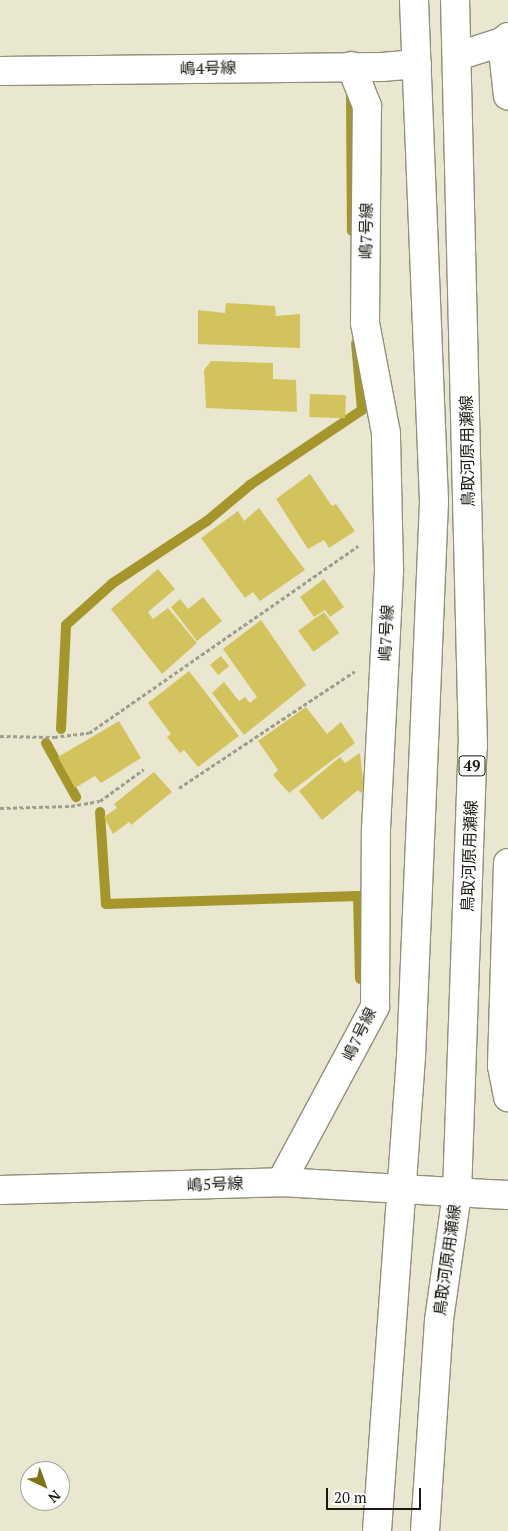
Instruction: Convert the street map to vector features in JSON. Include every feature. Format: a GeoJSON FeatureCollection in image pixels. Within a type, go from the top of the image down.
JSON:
{"type":"FeatureCollection","features":[{"type":"Feature","properties":{"kind":"main road"},"geometry":{"type":"LineString","coordinates":[[377,1531],[382,1431],[403,1188],[434,501],[414,0]]}},
{"type":"Feature","properties":{"kind":"main road","name":"鳥取河原用瀬線"},"geometry":{"type":"LineString","coordinates":[[425,1531],[439,1320],[444,1191],[473,746],[458,56],[455,0]]}},
{"type":"Feature","properties":{"kind":"main road"},"geometry":{"type":"LineString","coordinates":[[458,56],[505,40],[508,96]]}},
{"type":"Feature","properties":{"kind":"main road","name":"嶋4号線"},"geometry":{"type":"LineString","coordinates":[[0,71],[417,64]]}},
{"type":"Feature","properties":{"kind":"main road","name":"嶋7号線"},"geometry":{"type":"LineString","coordinates":[[281,1182],[375,1007],[376,829],[389,569],[386,528],[386,433],[365,322],[367,106],[351,66]]}},
{"type":"Feature","properties":{"kind":"main road"},"geometry":{"type":"LineString","coordinates":[[508,862],[502,1066],[508,1097]]}},
{"type":"Feature","properties":{"kind":"main road","name":"嶋5号線"},"geometry":{"type":"LineString","coordinates":[[0,1190],[281,1182],[508,1195]]}},
{"type":"Feature","properties":{"kind":"path"},"geometry":{"type":"LineString","coordinates":[[0,736],[54,737],[89,733],[386,528]]}},
{"type":"Feature","properties":{"kind":"path"},"geometry":{"type":"LineString","coordinates":[[179,788],[385,650]]}},
{"type":"Feature","properties":{"kind":"path"},"geometry":{"type":"LineString","coordinates":[[0,808],[71,806],[100,801],[144,769]]}},
{"type":"Feature","properties":{"kind":"building"},"geometry":{"type":"Polygon","coordinates":[[[226,303],[275,306],[276,316],[300,314],[300,348],[198,344],[198,310],[225,313],[226,303]]]}},
{"type":"Feature","properties":{"kind":"building"},"geometry":{"type":"Polygon","coordinates":[[[211,361],[273,363],[273,379],[296,380],[297,412],[206,408],[204,370],[211,361]]]}},
{"type":"Feature","properties":{"kind":"building"},"geometry":{"type":"Polygon","coordinates":[[[310,394],[346,395],[345,418],[309,417],[310,394]]]}},
{"type":"Feature","properties":{"kind":"building"},"geometry":{"type":"Polygon","coordinates":[[[310,474],[332,506],[336,504],[355,531],[329,548],[324,540],[308,549],[276,499],[310,474]]]}},
{"type":"Feature","properties":{"kind":"building"},"geometry":{"type":"Polygon","coordinates":[[[259,508],[305,570],[260,601],[253,592],[245,598],[201,538],[238,511],[244,521],[259,508]]]}},
{"type":"Feature","properties":{"kind":"building"},"geometry":{"type":"Polygon","coordinates":[[[158,569],[175,589],[148,612],[153,619],[168,608],[197,643],[162,674],[111,609],[158,569]]]}},
{"type":"Feature","properties":{"kind":"building"},"geometry":{"type":"Polygon","coordinates":[[[324,579],[344,607],[330,617],[325,610],[314,617],[300,597],[324,579]]]}},
{"type":"Feature","properties":{"kind":"building"},"geometry":{"type":"Polygon","coordinates":[[[203,597],[222,621],[197,641],[171,607],[180,599],[188,609],[203,597]]]}},
{"type":"Feature","properties":{"kind":"building"},"geometry":{"type":"Polygon","coordinates":[[[324,612],[339,633],[313,652],[298,631],[324,612]]]}},
{"type":"Feature","properties":{"kind":"building"},"geometry":{"type":"Polygon","coordinates":[[[261,620],[306,685],[244,735],[212,693],[224,682],[239,701],[245,697],[250,703],[257,697],[223,649],[261,620]]]}},
{"type":"Feature","properties":{"kind":"building"},"geometry":{"type":"Polygon","coordinates":[[[221,656],[229,666],[218,675],[210,665],[221,656]]]}},
{"type":"Feature","properties":{"kind":"building"},"geometry":{"type":"Polygon","coordinates":[[[189,671],[239,736],[198,767],[184,750],[180,753],[167,737],[171,734],[148,703],[189,671]]]}},
{"type":"Feature","properties":{"kind":"building"},"geometry":{"type":"Polygon","coordinates":[[[306,707],[327,734],[341,722],[355,743],[289,793],[273,775],[278,770],[258,741],[306,707]]]}},
{"type":"Feature","properties":{"kind":"building"},"geometry":{"type":"Polygon","coordinates":[[[119,721],[141,758],[101,783],[95,776],[75,788],[58,757],[119,721]]]}},
{"type":"Feature","properties":{"kind":"building"},"geometry":{"type":"Polygon","coordinates":[[[360,753],[364,790],[361,793],[358,790],[322,820],[299,791],[340,757],[345,763],[360,753]]]}},
{"type":"Feature","properties":{"kind":"building"},"geometry":{"type":"Polygon","coordinates":[[[154,772],[172,792],[131,825],[129,822],[113,834],[104,817],[117,808],[114,804],[154,772]]]}},
{"type":"Feature","properties":{"kind":"waterway"},"geometry":{"type":"LineString","coordinates":[[351,97],[352,231]]}},
{"type":"Feature","properties":{"kind":"waterway"},"geometry":{"type":"LineString","coordinates":[[61,729],[66,625],[113,583],[207,521],[250,485],[362,410],[356,343]]}},
{"type":"Feature","properties":{"kind":"waterway"},"geometry":{"type":"LineString","coordinates":[[46,743],[76,797]]}},
{"type":"Feature","properties":{"kind":"waterway"},"geometry":{"type":"LineString","coordinates":[[100,812],[106,904],[358,896],[360,979]]}}]}
